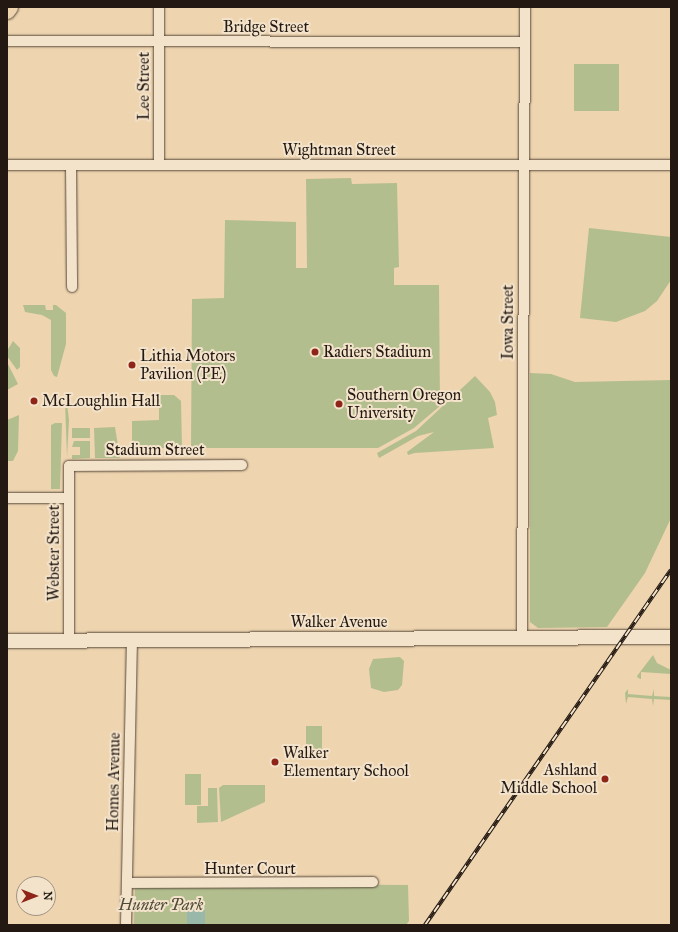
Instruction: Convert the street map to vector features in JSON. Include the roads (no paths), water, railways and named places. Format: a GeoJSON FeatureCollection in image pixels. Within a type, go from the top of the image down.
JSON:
{"type":"FeatureCollection","features":[{"type":"Feature","properties":{"kind":"main road"},"geometry":{"type":"LineString","coordinates":[[7,11],[10,7]]}},
{"type":"Feature","properties":{"kind":"street","name":"Lee Street"},"geometry":{"type":"LineString","coordinates":[[158,165],[159,7]]}},
{"type":"Feature","properties":{"kind":"street","name":"Iowa Street"},"geometry":{"type":"LineString","coordinates":[[522,638],[525,7]]}},
{"type":"Feature","properties":{"kind":"street","name":"Bridge Street"},"geometry":{"type":"LineString","coordinates":[[7,41],[524,42]]}},
{"type":"Feature","properties":{"kind":"street","name":"Wightman Street"},"geometry":{"type":"LineString","coordinates":[[7,165],[671,164]]}},
{"type":"Feature","properties":{"kind":"street"},"geometry":{"type":"LineString","coordinates":[[71,165],[72,287]]}},
{"type":"Feature","properties":{"kind":"street","name":"Stadium Street"},"geometry":{"type":"LineString","coordinates":[[69,466],[242,465]]}},
{"type":"Feature","properties":{"kind":"street","name":"Webster Street"},"geometry":{"type":"LineString","coordinates":[[69,466],[69,640]]}},
{"type":"Feature","properties":{"kind":"street"},"geometry":{"type":"LineString","coordinates":[[7,498],[69,498]]}},
{"type":"Feature","properties":{"kind":"street","name":"Walker Avenue"},"geometry":{"type":"LineString","coordinates":[[7,640],[671,637]]}},
{"type":"Feature","properties":{"kind":"street","name":"Homes Avenue"},"geometry":{"type":"LineString","coordinates":[[126,925],[132,640]]}},
{"type":"Feature","properties":{"kind":"street","name":"Hunter Court"},"geometry":{"type":"LineString","coordinates":[[127,884],[373,882]]}},
{"type":"Feature","properties":{"kind":"railway"},"geometry":{"type":"LineString","coordinates":[[425,925],[671,570]]}},
{"type":"Feature","properties":{"kind":"place","name":"Radiers Stadium"},"geometry":{"type":"Point","coordinates":[315,352]}},
{"type":"Feature","properties":{"kind":"place","name":"Lithia Motors Pavilion (PE)"},"geometry":{"type":"Point","coordinates":[132,365]}},
{"type":"Feature","properties":{"kind":"place","name":"McLoughlin Hall"},"geometry":{"type":"Point","coordinates":[34,401]}},
{"type":"Feature","properties":{"kind":"place","name":"Southern Oregon University"},"geometry":{"type":"Point","coordinates":[339,404]}},
{"type":"Feature","properties":{"kind":"place","name":"Walker Elementary School"},"geometry":{"type":"Point","coordinates":[275,762]}},
{"type":"Feature","properties":{"kind":"place","name":"Ashland Middle School"},"geometry":{"type":"Point","coordinates":[605,779]}},
{"type":"Feature","properties":{"kind":"park label","name":"Hunter Park"},"geometry":{"type":"Point","coordinates":[161,905]}}]}
